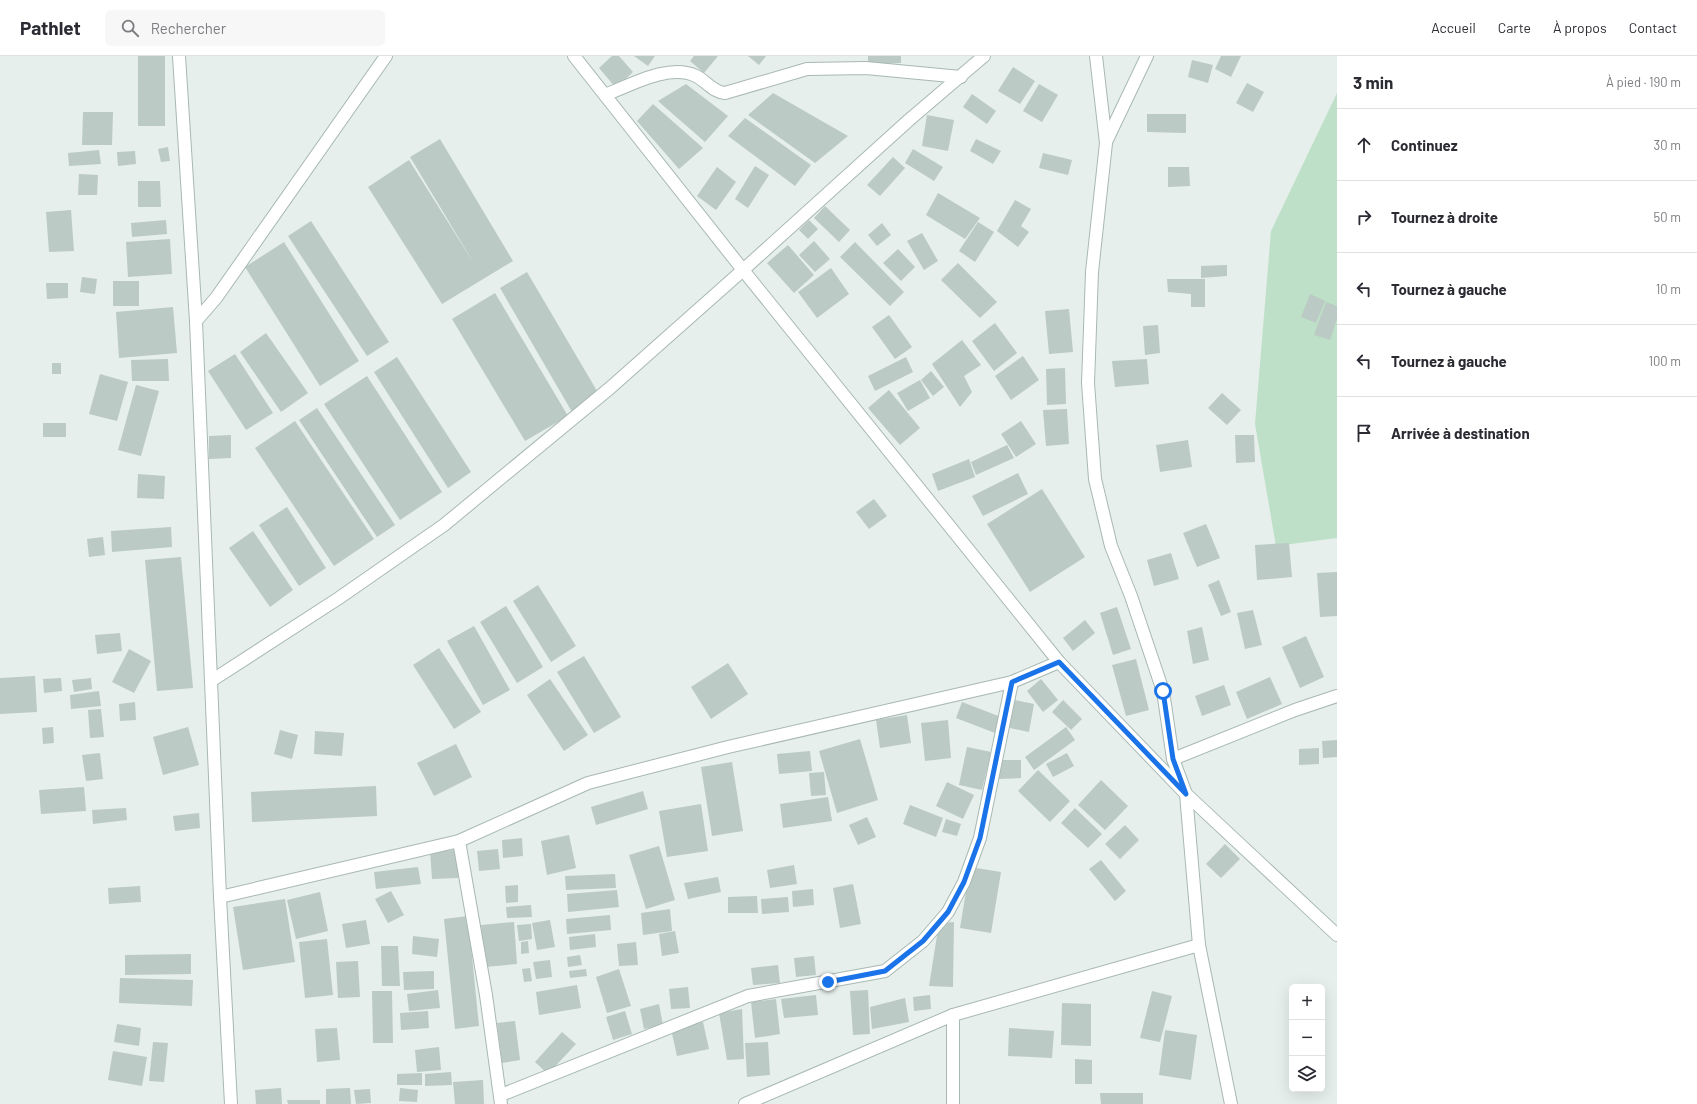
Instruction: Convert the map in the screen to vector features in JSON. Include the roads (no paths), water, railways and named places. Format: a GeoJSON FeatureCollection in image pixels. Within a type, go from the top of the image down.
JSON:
{"type":"FeatureCollection","features":[{"type":"Feature","properties":{"kind":"street"},"geometry":{"type":"LineString","coordinates":[[179,56],[196,321],[220,897],[231,1104]]}},
{"type":"Feature","properties":{"kind":"street"},"geometry":{"type":"LineString","coordinates":[[196,321],[216,298],[386,56]]}},
{"type":"Feature","properties":{"kind":"street"},"geometry":{"type":"LineString","coordinates":[[574,56],[743,270],[1059,662],[1186,794],[1337,935]]}},
{"type":"Feature","properties":{"kind":"street"},"geometry":{"type":"LineString","coordinates":[[211,681],[339,598],[444,525],[610,388],[909,120],[984,56]]}},
{"type":"Feature","properties":{"kind":"street"},"geometry":{"type":"LineString","coordinates":[[1096,56],[1106,143],[1092,280],[1088,383],[1095,479],[1111,546],[1131,596],[1163,691],[1173,759],[1186,794],[1199,945],[1232,1104]]}},
{"type":"Feature","properties":{"kind":"street"},"geometry":{"type":"LineString","coordinates":[[1106,143],[1147,56]]}},
{"type":"Feature","properties":{"kind":"street"},"geometry":{"type":"LineString","coordinates":[[605,96],[664,73],[679,72],[696,76],[719,92],[725,93],[807,69],[866,68],[961,77]]}},
{"type":"Feature","properties":{"kind":"street"},"geometry":{"type":"LineString","coordinates":[[220,897],[459,841],[588,783],[728,747],[1012,682],[1059,662]]}},
{"type":"Feature","properties":{"kind":"street"},"geometry":{"type":"LineString","coordinates":[[459,841],[486,995],[501,1099],[748,996],[885,971],[923,941],[948,912],[964,882],[980,838],[1012,682]]}},
{"type":"Feature","properties":{"kind":"street"},"geometry":{"type":"LineString","coordinates":[[1173,759],[1295,710],[1337,696]]}},
{"type":"Feature","properties":{"kind":"street"},"geometry":{"type":"LineString","coordinates":[[745,1104],[954,1015],[1199,945]]}},
{"type":"Feature","properties":{"kind":"street"},"geometry":{"type":"LineString","coordinates":[[953,1104],[954,1015]]}}]}
